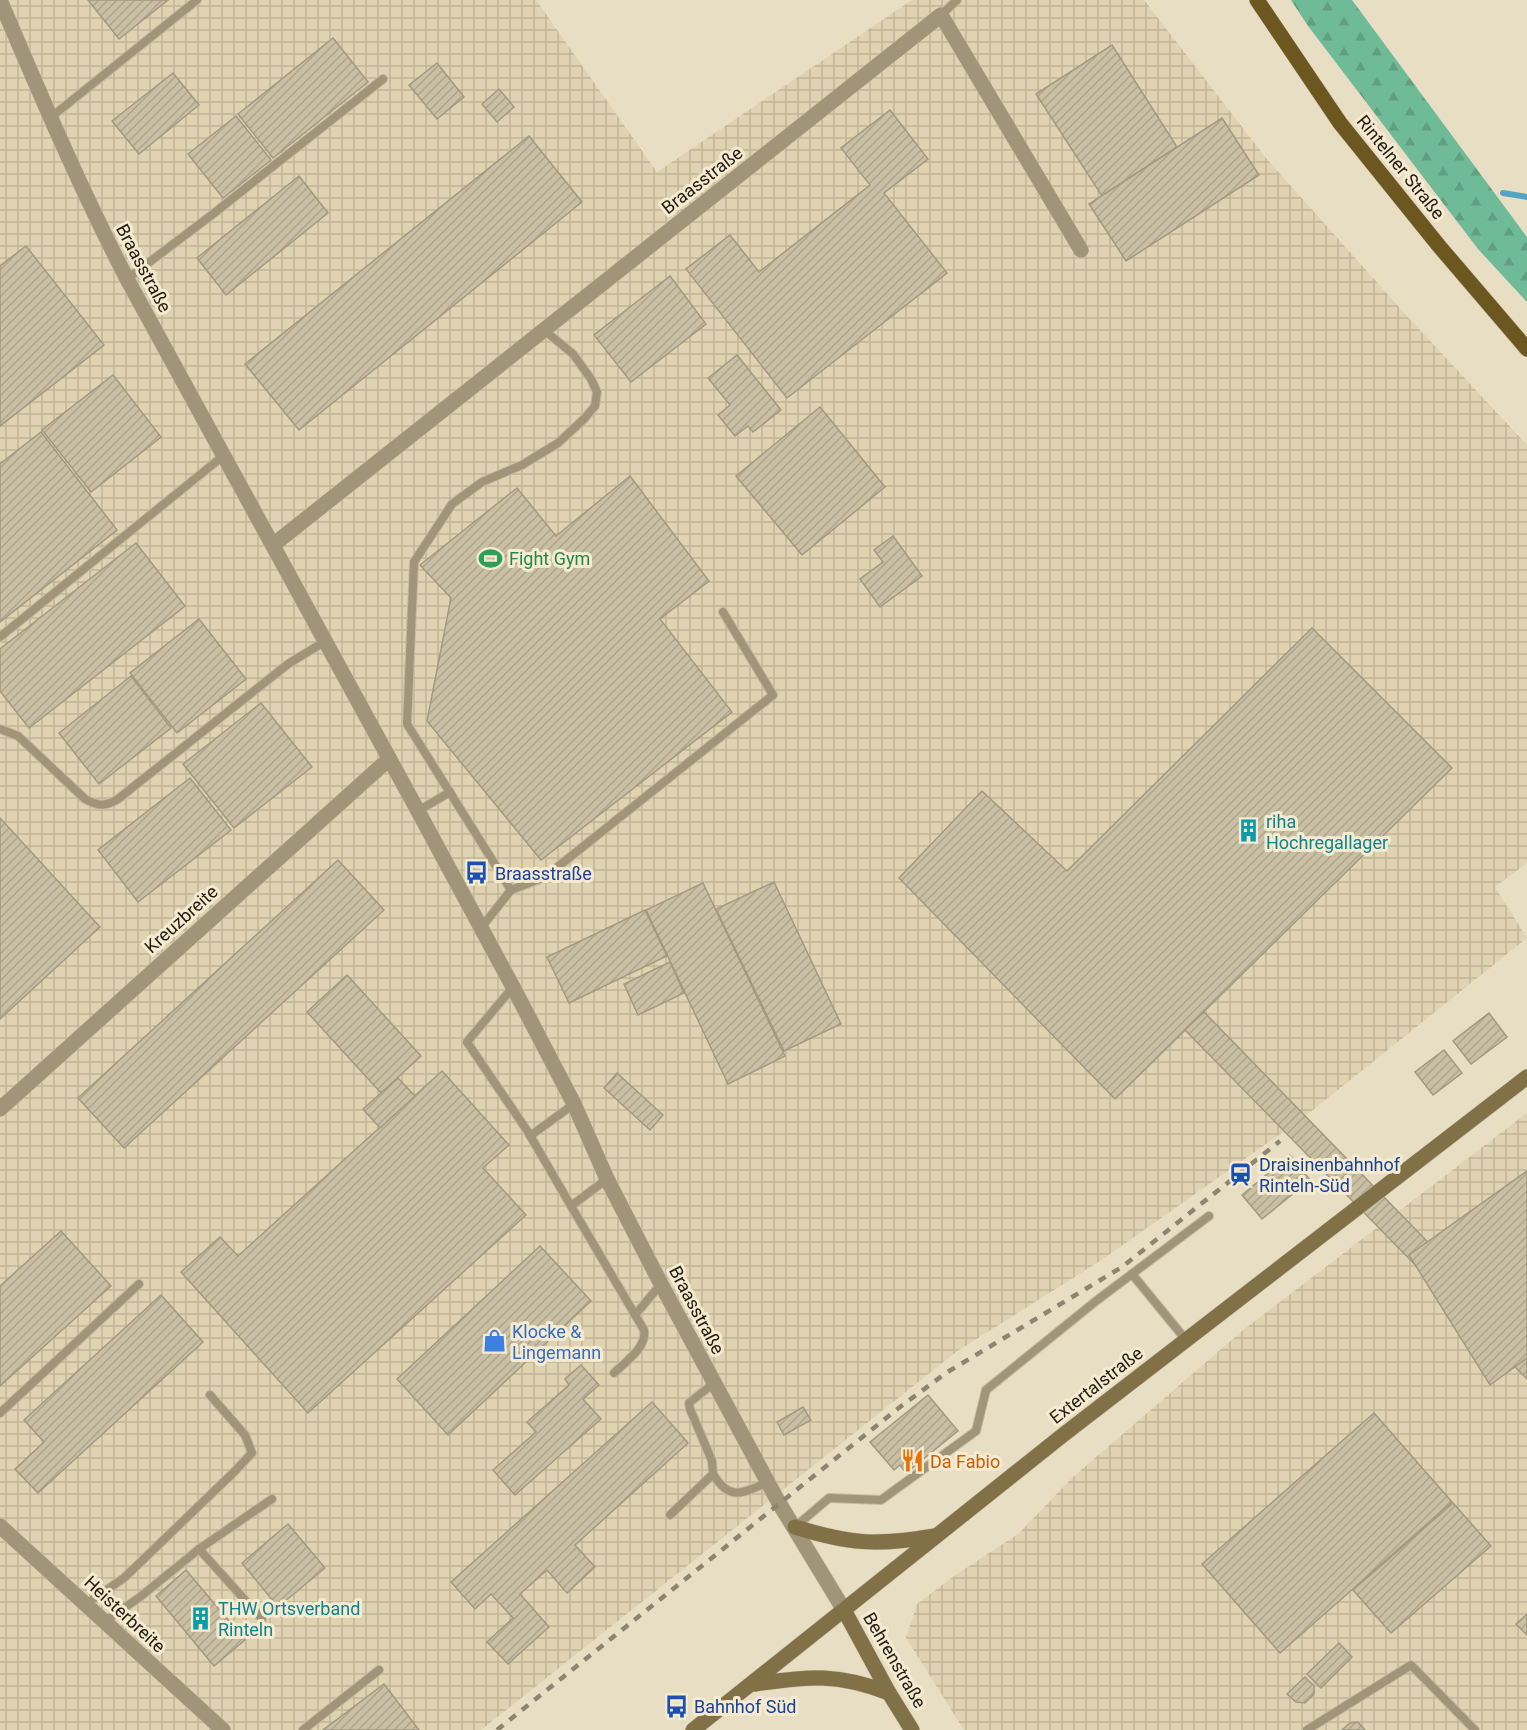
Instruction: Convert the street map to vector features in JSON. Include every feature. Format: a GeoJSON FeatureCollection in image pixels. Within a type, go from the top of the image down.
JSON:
{"type":"FeatureCollection","features":[{"type":"Feature","properties":{"kind":"main road","name":"Rintelner Straße"},"geometry":{"type":"LineString","coordinates":[[1257,0],[1340,123],[1439,246],[1527,349]]}},
{"type":"Feature","properties":{"kind":"main road","name":"Extertalstraße"},"geometry":{"type":"LineString","coordinates":[[693,1730],[1186,1340],[1527,1077]]}},
{"type":"Feature","properties":{"kind":"main road"},"geometry":{"type":"LineString","coordinates":[[795,1527],[827,1537],[860,1542],[895,1542],[938,1535]]}},
{"type":"Feature","properties":{"kind":"main road","name":"Behrenstraße"},"geometry":{"type":"LineString","coordinates":[[844,1610],[912,1730]]}},
{"type":"Feature","properties":{"kind":"main road"},"geometry":{"type":"LineString","coordinates":[[752,1685],[796,1678],[822,1677],[843,1679],[889,1693]]}},
{"type":"Feature","properties":{"kind":"street","name":"Braasstraße"},"geometry":{"type":"LineString","coordinates":[[0,0],[90,207],[127,279],[513,987],[574,1104],[607,1179],[714,1383],[768,1482],[844,1610]]}},
{"type":"Feature","properties":{"kind":"street","name":"Braasstraße"},"geometry":{"type":"LineString","coordinates":[[273,545],[940,15]]}},
{"type":"Feature","properties":{"kind":"street"},"geometry":{"type":"LineString","coordinates":[[940,15],[1081,250]]}},
{"type":"Feature","properties":{"kind":"street","name":"Kreuzbreite"},"geometry":{"type":"LineString","coordinates":[[0,1109],[389,759]]}},
{"type":"Feature","properties":{"kind":"street","name":"Heisterbreite"},"geometry":{"type":"LineString","coordinates":[[0,1526],[223,1730]]}},
{"type":"Feature","properties":{"kind":"lane"},"geometry":{"type":"LineString","coordinates":[[50,118],[197,0]]}},
{"type":"Feature","properties":{"kind":"lane"},"geometry":{"type":"LineString","coordinates":[[940,15],[957,0]]}},
{"type":"Feature","properties":{"kind":"lane"},"geometry":{"type":"LineString","coordinates":[[127,279],[384,79]]}},
{"type":"Feature","properties":{"kind":"lane"},"geometry":{"type":"LineString","coordinates":[[511,890],[407,724],[414,562],[452,504],[482,482],[522,465],[558,443],[595,406],[597,392],[591,379],[573,354],[544,330]]}},
{"type":"Feature","properties":{"kind":"lane"},"geometry":{"type":"LineString","coordinates":[[0,638],[223,456]]}},
{"type":"Feature","properties":{"kind":"lane"},"geometry":{"type":"LineString","coordinates":[[480,929],[511,890],[545,877],[772,695],[723,612]]}},
{"type":"Feature","properties":{"kind":"lane"},"geometry":{"type":"LineString","coordinates":[[0,729],[18,736],[86,799],[97,805],[108,805],[288,664],[324,642]]}},
{"type":"Feature","properties":{"kind":"lane"},"geometry":{"type":"LineString","coordinates":[[418,810],[450,792]]}},
{"type":"Feature","properties":{"kind":"lane"},"geometry":{"type":"LineString","coordinates":[[513,987],[467,1042],[530,1136],[644,1330],[643,1344],[614,1373]]}},
{"type":"Feature","properties":{"kind":"lane"},"geometry":{"type":"LineString","coordinates":[[530,1136],[574,1104]]}},
{"type":"Feature","properties":{"kind":"lane"},"geometry":{"type":"LineString","coordinates":[[571,1206],[607,1179]]}},
{"type":"Feature","properties":{"kind":"lane"},"geometry":{"type":"LineString","coordinates":[[795,1527],[830,1498],[881,1500],[976,1431],[986,1390],[1209,1216]]}},
{"type":"Feature","properties":{"kind":"lane"},"geometry":{"type":"LineString","coordinates":[[1132,1274],[1186,1340]]}},
{"type":"Feature","properties":{"kind":"lane"},"geometry":{"type":"LineString","coordinates":[[0,1413],[139,1284]]}},
{"type":"Feature","properties":{"kind":"lane"},"geometry":{"type":"LineString","coordinates":[[635,1315],[661,1284]]}},
{"type":"Feature","properties":{"kind":"lane"},"geometry":{"type":"LineString","coordinates":[[714,1383],[689,1402],[712,1461],[713,1474],[722,1488],[730,1492],[748,1491],[768,1482]]}},
{"type":"Feature","properties":{"kind":"lane"},"geometry":{"type":"LineString","coordinates":[[86,1604],[124,1578],[252,1453],[245,1435],[210,1395]]}},
{"type":"Feature","properties":{"kind":"lane"},"geometry":{"type":"LineString","coordinates":[[670,1515],[713,1474]]}},
{"type":"Feature","properties":{"kind":"lane"},"geometry":{"type":"LineString","coordinates":[[104,1622],[140,1597],[199,1549],[272,1499]]}},
{"type":"Feature","properties":{"kind":"lane"},"geometry":{"type":"LineString","coordinates":[[199,1549],[261,1619]]}},
{"type":"Feature","properties":{"kind":"lane"},"geometry":{"type":"LineString","coordinates":[[1307,1730],[1411,1665],[1475,1730]]}},
{"type":"Feature","properties":{"kind":"lane"},"geometry":{"type":"LineString","coordinates":[[303,1730],[378,1670]]}},
{"type":"Feature","properties":{"kind":"shaded area"},"geometry":{"type":"Polygon","coordinates":[[[0,0],[536,0],[657,172],[912,0],[1144,0],[1266,158],[1407,316],[1527,445],[1527,863],[1495,887],[1527,938],[1303,1118],[1103,1259],[956,1352],[481,1730],[0,1730],[0,0]]]}},
{"type":"Feature","properties":{"kind":"shaded area"},"geometry":{"type":"Polygon","coordinates":[[[1527,1113],[1527,1730],[964,1730],[906,1638],[917,1604],[954,1576],[1018,1534],[1073,1477],[1242,1331],[1527,1113]]]}},
{"type":"Feature","properties":{"kind":"green space"},"geometry":{"type":"Polygon","coordinates":[[[1291,0],[1352,0],[1527,237],[1527,302],[1478,249],[1308,26],[1291,0]]]}},
{"type":"Feature","properties":{"kind":"building"},"geometry":{"type":"Polygon","coordinates":[[[88,0],[168,0],[119,39],[88,0]]]}},
{"type":"Feature","properties":{"kind":"building"},"geometry":{"type":"Polygon","coordinates":[[[333,38],[368,82],[273,158],[238,114],[333,38]]]}},
{"type":"Feature","properties":{"kind":"building"},"geometry":{"type":"Polygon","coordinates":[[[1112,45],[1177,147],[1102,196],[1036,94],[1112,45]]]}},
{"type":"Feature","properties":{"kind":"building"},"geometry":{"type":"Polygon","coordinates":[[[437,63],[464,97],[437,119],[409,85],[437,63]]]}},
{"type":"Feature","properties":{"kind":"building"},"geometry":{"type":"Polygon","coordinates":[[[173,73],[199,105],[139,154],[112,121],[173,73]]]}},
{"type":"Feature","properties":{"kind":"building"},"geometry":{"type":"Polygon","coordinates":[[[499,89],[514,107],[497,122],[482,104],[499,89]]]}},
{"type":"Feature","properties":{"kind":"building"},"geometry":{"type":"Polygon","coordinates":[[[890,110],[928,159],[884,193],[947,273],[787,398],[686,269],[730,235],[759,272],[870,185],[841,148],[890,110]]]}},
{"type":"Feature","properties":{"kind":"building"},"geometry":{"type":"Polygon","coordinates":[[[236,116],[271,160],[223,198],[188,154],[236,116]]]}},
{"type":"Feature","properties":{"kind":"building"},"geometry":{"type":"Polygon","coordinates":[[[1222,118],[1259,175],[1126,261],[1089,204],[1222,118]]]}},
{"type":"Feature","properties":{"kind":"building"},"geometry":{"type":"Polygon","coordinates":[[[529,136],[582,202],[299,430],[245,364],[529,136]]]}},
{"type":"Feature","properties":{"kind":"building"},"geometry":{"type":"Polygon","coordinates":[[[299,176],[328,213],[226,295],[197,258],[299,176]]]}},
{"type":"Feature","properties":{"kind":"building"},"geometry":{"type":"Polygon","coordinates":[[[26,246],[104,345],[0,426],[0,266],[26,246]]]}},
{"type":"Feature","properties":{"kind":"building"},"geometry":{"type":"Polygon","coordinates":[[[670,276],[706,324],[631,382],[594,335],[670,276]]]}},
{"type":"Feature","properties":{"kind":"building"},"geometry":{"type":"Polygon","coordinates":[[[737,355],[781,410],[753,432],[748,426],[735,436],[718,415],[730,405],[708,378],[737,355]]]}},
{"type":"Feature","properties":{"kind":"building"},"geometry":{"type":"Polygon","coordinates":[[[113,375],[161,437],[91,492],[42,430],[113,375]]]}},
{"type":"Feature","properties":{"kind":"building"},"geometry":{"type":"Polygon","coordinates":[[[820,407],[885,487],[802,555],[736,476],[820,407]]]}},
{"type":"Feature","properties":{"kind":"building"},"geometry":{"type":"Polygon","coordinates":[[[41,432],[117,530],[0,622],[0,464],[41,432]]]}},
{"type":"Feature","properties":{"kind":"building"},"geometry":{"type":"Polygon","coordinates":[[[630,476],[709,581],[660,619],[732,712],[541,860],[427,721],[451,598],[420,565],[517,488],[556,536],[630,476]]]}},
{"type":"Feature","properties":{"kind":"building"},"geometry":{"type":"Polygon","coordinates":[[[893,536],[922,576],[880,607],[860,579],[883,562],[874,550],[893,536]]]}},
{"type":"Feature","properties":{"kind":"building"},"geometry":{"type":"Polygon","coordinates":[[[136,543],[185,606],[29,728],[0,691],[0,649],[136,543]]]}},
{"type":"Feature","properties":{"kind":"building"},"geometry":{"type":"Polygon","coordinates":[[[199,619],[246,679],[177,733],[130,673],[199,619]]]}},
{"type":"Feature","properties":{"kind":"building","name":"riha Hochregallager"},"geometry":{"type":"Polygon","coordinates":[[[1312,628],[1452,768],[1115,1099],[899,878],[982,791],[1067,871],[1312,628]]]}},
{"type":"Feature","properties":{"kind":"building"},"geometry":{"type":"Polygon","coordinates":[[[131,676],[171,728],[99,784],[59,733],[131,676]]]}},
{"type":"Feature","properties":{"kind":"building"},"geometry":{"type":"Polygon","coordinates":[[[261,703],[312,767],[234,828],[183,764],[261,703]]]}},
{"type":"Feature","properties":{"kind":"building"},"geometry":{"type":"Polygon","coordinates":[[[190,778],[231,830],[138,902],[98,850],[190,778]]]}},
{"type":"Feature","properties":{"kind":"building"},"geometry":{"type":"Polygon","coordinates":[[[0,818],[100,927],[0,1019],[0,818]]]}},
{"type":"Feature","properties":{"kind":"building"},"geometry":{"type":"Polygon","coordinates":[[[338,860],[384,910],[124,1148],[78,1098],[338,860]]]}},
{"type":"Feature","properties":{"kind":"building"},"geometry":{"type":"Polygon","coordinates":[[[774,882],[841,1024],[784,1051],[716,909],[774,882]]]}},
{"type":"Feature","properties":{"kind":"building"},"geometry":{"type":"Polygon","coordinates":[[[703,883],[785,1056],[728,1084],[646,910],[703,883]]]}},
{"type":"Feature","properties":{"kind":"building"},"geometry":{"type":"Polygon","coordinates":[[[645,910],[667,956],[569,1003],[547,957],[645,910]]]}},
{"type":"Feature","properties":{"kind":"building"},"geometry":{"type":"Polygon","coordinates":[[[670,962],[684,993],[638,1015],[624,984],[670,962]]]}},
{"type":"Feature","properties":{"kind":"building"},"geometry":{"type":"Polygon","coordinates":[[[347,975],[421,1056],[381,1093],[307,1012],[347,975]]]}},
{"type":"Feature","properties":{"kind":"building"},"geometry":{"type":"Polygon","coordinates":[[[1204,1012],[1527,1344],[1527,1379],[1185,1030],[1204,1012]]]}},
{"type":"Feature","properties":{"kind":"building"},"geometry":{"type":"Polygon","coordinates":[[[1489,1013],[1507,1037],[1471,1064],[1453,1041],[1489,1013]]]}},
{"type":"Feature","properties":{"kind":"building"},"geometry":{"type":"Polygon","coordinates":[[[1444,1050],[1462,1073],[1433,1095],[1415,1072],[1444,1050]]]}},
{"type":"Feature","properties":{"kind":"building"},"geometry":{"type":"Polygon","coordinates":[[[442,1071],[509,1145],[483,1168],[526,1215],[308,1413],[181,1272],[220,1237],[238,1256],[442,1071]]]}},
{"type":"Feature","properties":{"kind":"building"},"geometry":{"type":"Polygon","coordinates":[[[617,1073],[663,1115],[650,1130],[604,1088],[617,1073]]]}},
{"type":"Feature","properties":{"kind":"building"},"geometry":{"type":"Polygon","coordinates":[[[398,1078],[415,1096],[380,1128],[363,1109],[398,1078]]]}},
{"type":"Feature","properties":{"kind":"building"},"geometry":{"type":"Polygon","coordinates":[[[1290,1155],[1310,1180],[1262,1219],[1242,1195],[1290,1155]]]}},
{"type":"Feature","properties":{"kind":"building"},"geometry":{"type":"Polygon","coordinates":[[[1527,1171],[1527,1358],[1490,1385],[1409,1255],[1527,1171]]]}},
{"type":"Feature","properties":{"kind":"building"},"geometry":{"type":"Polygon","coordinates":[[[61,1231],[111,1286],[0,1386],[0,1286],[61,1231]]]}},
{"type":"Feature","properties":{"kind":"building"},"geometry":{"type":"Polygon","coordinates":[[[540,1246],[591,1301],[448,1435],[397,1379],[540,1246]]]}},
{"type":"Feature","properties":{"kind":"building"},"geometry":{"type":"Polygon","coordinates":[[[161,1295],[203,1342],[38,1493],[15,1469],[44,1442],[24,1420],[161,1295]]]}},
{"type":"Feature","properties":{"kind":"building"},"geometry":{"type":"Polygon","coordinates":[[[581,1365],[599,1385],[583,1399],[601,1419],[515,1495],[493,1470],[536,1432],[527,1422],[569,1385],[565,1379],[581,1365]]]}},
{"type":"Feature","properties":{"kind":"building"},"geometry":{"type":"Polygon","coordinates":[[[928,1395],[958,1431],[906,1473],[900,1465],[894,1470],[870,1442],[928,1395]]]}},
{"type":"Feature","properties":{"kind":"building"},"geometry":{"type":"Polygon","coordinates":[[[652,1402],[688,1443],[575,1545],[595,1567],[567,1593],[547,1570],[520,1594],[549,1627],[508,1664],[487,1642],[513,1618],[491,1594],[475,1609],[451,1582],[652,1402]]]}},
{"type":"Feature","properties":{"kind":"building"},"geometry":{"type":"Polygon","coordinates":[[[803,1407],[811,1420],[784,1435],[777,1422],[803,1407]]]}},
{"type":"Feature","properties":{"kind":"building"},"geometry":{"type":"Polygon","coordinates":[[[1374,1413],[1452,1502],[1280,1653],[1202,1564],[1374,1413]]]}},
{"type":"Feature","properties":{"kind":"building"},"geometry":{"type":"Polygon","coordinates":[[[1453,1503],[1491,1546],[1391,1633],[1353,1590],[1453,1503]]]}},
{"type":"Feature","properties":{"kind":"building"},"geometry":{"type":"Polygon","coordinates":[[[288,1524],[325,1568],[278,1607],[242,1563],[288,1524]]]}},
{"type":"Feature","properties":{"kind":"building","name":"THW Ortsverband Rinteln"},"geometry":{"type":"Polygon","coordinates":[[[186,1570],[245,1640],[214,1666],[156,1596],[186,1570]]]}},
{"type":"Feature","properties":{"kind":"building"},"geometry":{"type":"Polygon","coordinates":[[[1527,1614],[1527,1635],[1516,1624],[1527,1614]]]}},
{"type":"Feature","properties":{"kind":"building"},"geometry":{"type":"Polygon","coordinates":[[[1339,1643],[1352,1657],[1321,1688],[1307,1674],[1339,1643]]]}},
{"type":"Feature","properties":{"kind":"building"},"geometry":{"type":"Polygon","coordinates":[[[1305,1677],[1314,1686],[1314,1694],[1305,1703],[1296,1702],[1287,1694],[1305,1677]]]}},
{"type":"Feature","properties":{"kind":"building"},"geometry":{"type":"Polygon","coordinates":[[[384,1684],[419,1730],[323,1730],[384,1684]]]}},
{"type":"Feature","properties":{"kind":"building"},"geometry":{"type":"Polygon","coordinates":[[[1358,1722],[1365,1730],[1342,1730],[1350,1723],[1358,1722]]]}},
{"type":"Feature","properties":{"kind":"waterway"},"geometry":{"type":"LineString","coordinates":[[1503,193],[1527,197]]}},
{"type":"Feature","properties":{"kind":"railway"},"geometry":{"type":"LineString","coordinates":[[497,1730],[900,1407],[946,1373],[1122,1267],[1280,1141]]}},
{"type":"Feature","properties":{"kind":"place","name":"Fight Gym"},"geometry":{"type":"Point","coordinates":[491,558]}},
{"type":"Feature","properties":{"kind":"place","name":"riha Hochregallager"},"geometry":{"type":"Point","coordinates":[1248,831]}},
{"type":"Feature","properties":{"kind":"place","name":"Braasstraße"},"geometry":{"type":"Point","coordinates":[477,873]}},
{"type":"Feature","properties":{"kind":"place","name":"Draisinenbahnhof Rinteln-Süd"},"geometry":{"type":"Point","coordinates":[1241,1174]}},
{"type":"Feature","properties":{"kind":"place","name":"Klocke & Lingemann"},"geometry":{"type":"Point","coordinates":[494,1341]}},
{"type":"Feature","properties":{"kind":"place","name":"Da Fabio"},"geometry":{"type":"Point","coordinates":[912,1461]}},
{"type":"Feature","properties":{"kind":"place","name":"THW Ortsverband Rinteln"},"geometry":{"type":"Point","coordinates":[200,1618]}},
{"type":"Feature","properties":{"kind":"place","name":"Bahnhof Süd"},"geometry":{"type":"Point","coordinates":[676,1706]}}]}
